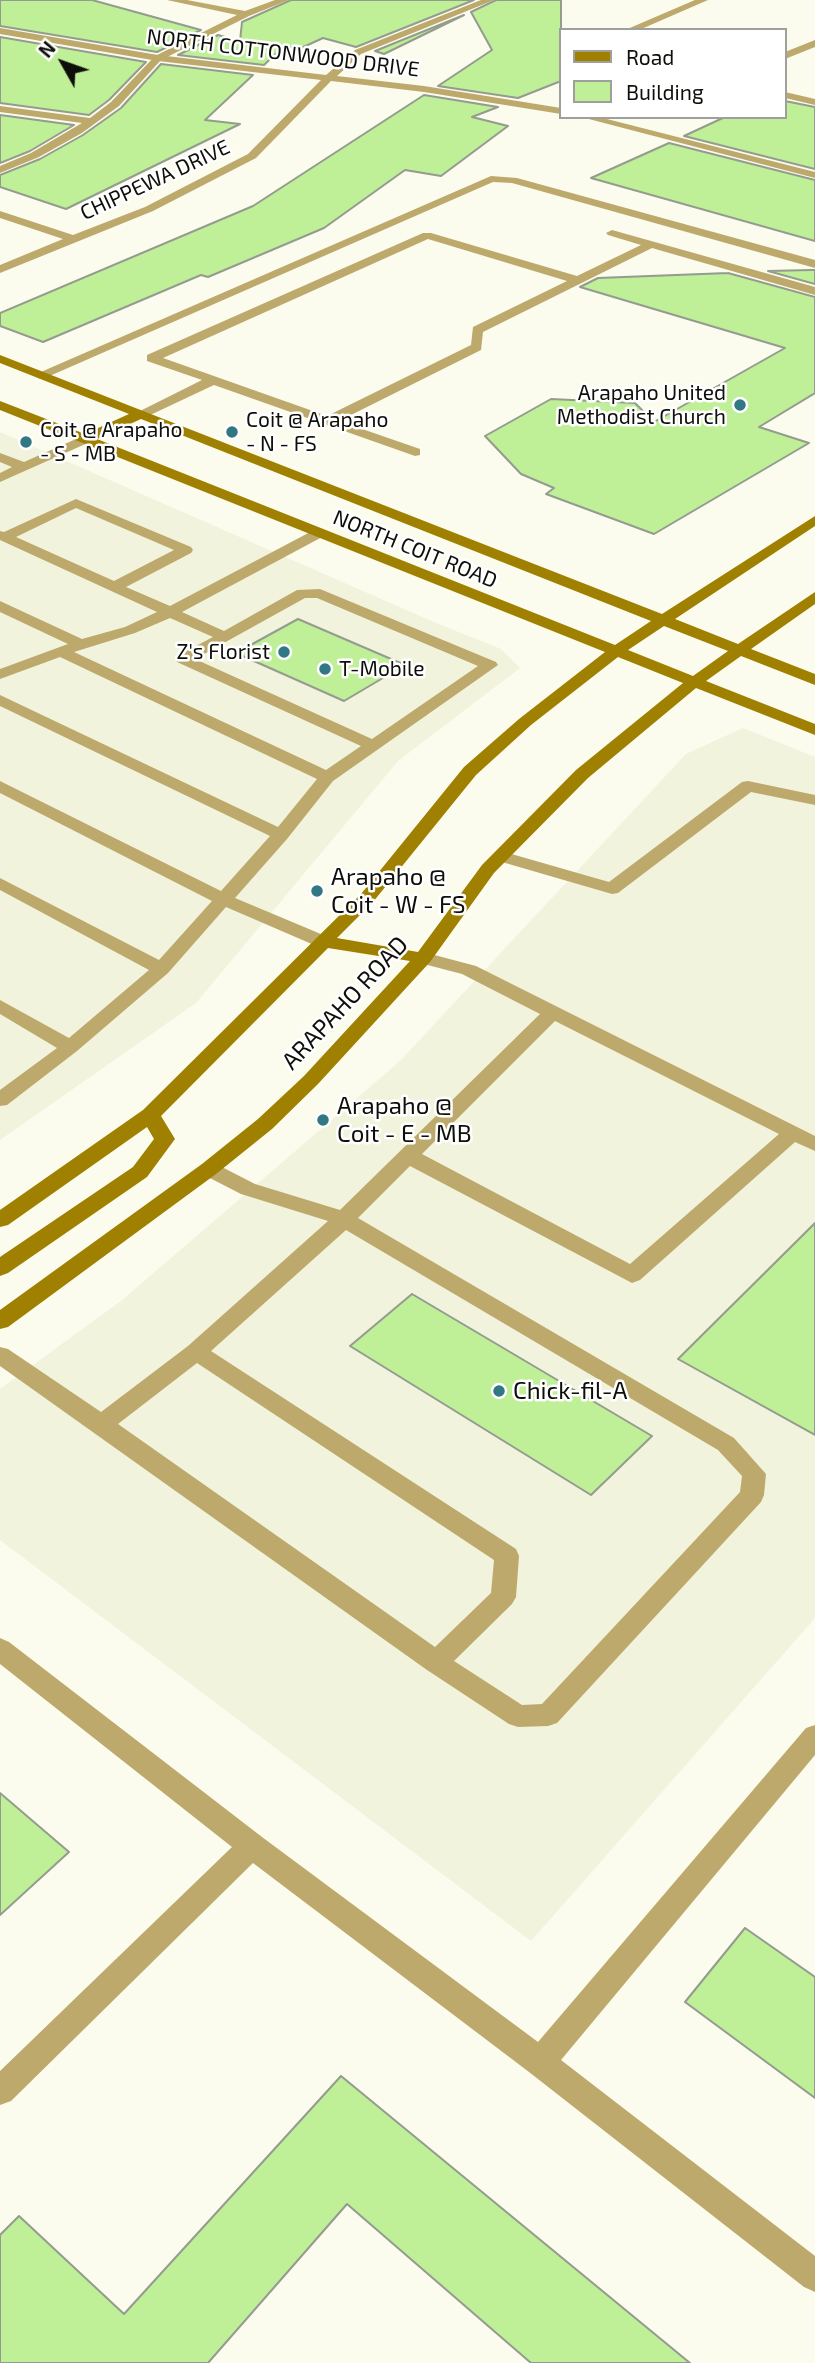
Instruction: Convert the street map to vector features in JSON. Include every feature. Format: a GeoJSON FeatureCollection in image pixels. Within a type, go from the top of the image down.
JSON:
{"type":"FeatureCollection","features":[{"type":"Feature","properties":{"kind":"main road","name":"NORTH COIT ROAD"},"geometry":{"type":"LineString","coordinates":[[0,359],[815,680]]}},
{"type":"Feature","properties":{"kind":"main road","name":"NORTH COIT ROAD"},"geometry":{"type":"LineString","coordinates":[[0,405],[815,730]]}},
{"type":"Feature","properties":{"kind":"main road"},"geometry":{"type":"LineString","coordinates":[[85,439],[141,414]]}},
{"type":"Feature","properties":{"kind":"main road"},"geometry":{"type":"LineString","coordinates":[[0,1220],[150,1115],[368,898],[470,771],[525,722],[616,651],[815,520]]}},
{"type":"Feature","properties":{"kind":"main road","name":"ARAPAHO ROAD"},"geometry":{"type":"LineString","coordinates":[[0,1321],[209,1169],[265,1124],[311,1080],[424,958],[488,869],[614,745],[739,650],[811,605]]}},
{"type":"Feature","properties":{"kind":"main road"},"geometry":{"type":"LineString","coordinates":[[321,942],[424,958]]}},
{"type":"Feature","properties":{"kind":"main road"},"geometry":{"type":"LineString","coordinates":[[0,1268],[140,1172],[165,1139],[150,1115]]}},
{"type":"Feature","properties":{"kind":"street"},"geometry":{"type":"LineString","coordinates":[[172,0],[246,14]]}},
{"type":"Feature","properties":{"kind":"street"},"geometry":{"type":"LineString","coordinates":[[0,170],[35,155],[92,121],[115,104],[158,58],[246,14],[284,0]]}},
{"type":"Feature","properties":{"kind":"street","name":"CHIPPEWA DRIVE"},"geometry":{"type":"LineString","coordinates":[[0,269],[149,209],[211,180],[252,156],[327,79],[358,52],[489,0]]}},
{"type":"Feature","properties":{"kind":"street"},"geometry":{"type":"LineString","coordinates":[[635,28],[703,0]]}},
{"type":"Feature","properties":{"kind":"street","name":"NORTH COTTONWOOD DRIVE"},"geometry":{"type":"LineString","coordinates":[[0,31],[158,58],[424,89],[560,111]]}},
{"type":"Feature","properties":{"kind":"street"},"geometry":{"type":"LineString","coordinates":[[787,55],[815,43]]}},
{"type":"Feature","properties":{"kind":"street"},"geometry":{"type":"LineString","coordinates":[[787,95],[815,102]]}},
{"type":"Feature","properties":{"kind":"street"},"geometry":{"type":"LineString","coordinates":[[0,108],[92,121]]}},
{"type":"Feature","properties":{"kind":"street"},"geometry":{"type":"LineString","coordinates":[[594,119],[815,175]]}},
{"type":"Feature","properties":{"kind":"street"},"geometry":{"type":"LineString","coordinates":[[626,127],[644,119]]}},
{"type":"Feature","properties":{"kind":"street"},"geometry":{"type":"LineString","coordinates":[[40,375],[491,179],[513,180],[815,264]]}},
{"type":"Feature","properties":{"kind":"street"},"geometry":{"type":"LineString","coordinates":[[0,214],[73,239]]}},
{"type":"Feature","properties":{"kind":"street"},"geometry":{"type":"LineString","coordinates":[[612,233],[815,291]]}},
{"type":"Feature","properties":{"kind":"street"},"geometry":{"type":"LineString","coordinates":[[415,453],[152,358],[426,234],[578,280]]}},
{"type":"Feature","properties":{"kind":"street"},"geometry":{"type":"LineString","coordinates":[[327,421],[477,346],[477,330],[651,244]]}},
{"type":"Feature","properties":{"kind":"street"},"geometry":{"type":"LineString","coordinates":[[141,414],[213,380]]}},
{"type":"Feature","properties":{"kind":"street"},"geometry":{"type":"LineString","coordinates":[[0,478],[85,439]]}},
{"type":"Feature","properties":{"kind":"street"},"geometry":{"type":"LineString","coordinates":[[0,457],[24,467]]}},
{"type":"Feature","properties":{"kind":"street"},"geometry":{"type":"LineString","coordinates":[[2,536],[76,503],[186,550],[114,587]]}},
{"type":"Feature","properties":{"kind":"street"},"geometry":{"type":"LineString","coordinates":[[0,674],[59,651],[130,630],[170,612],[319,533]]}},
{"type":"Feature","properties":{"kind":"street"},"geometry":{"type":"LineString","coordinates":[[2,536],[225,637]]}},
{"type":"Feature","properties":{"kind":"street"},"geometry":{"type":"LineString","coordinates":[[0,1100],[70,1047],[161,969],[225,900],[327,777],[491,665],[320,594],[302,593],[183,659],[372,745]]}},
{"type":"Feature","properties":{"kind":"street"},"geometry":{"type":"LineString","coordinates":[[0,606],[80,644]]}},
{"type":"Feature","properties":{"kind":"street"},"geometry":{"type":"LineString","coordinates":[[59,651],[327,777]]}},
{"type":"Feature","properties":{"kind":"street"},"geometry":{"type":"LineString","coordinates":[[0,700],[281,835]]}},
{"type":"Feature","properties":{"kind":"street"},"geometry":{"type":"LineString","coordinates":[[0,786],[225,900],[321,942]]}},
{"type":"Feature","properties":{"kind":"street"},"geometry":{"type":"LineString","coordinates":[[501,856],[612,889],[748,786],[815,800]]}},
{"type":"Feature","properties":{"kind":"street"},"geometry":{"type":"LineString","coordinates":[[0,883],[161,969]]}},
{"type":"Feature","properties":{"kind":"street"},"geometry":{"type":"LineString","coordinates":[[424,958],[469,970],[815,1144]]}},
{"type":"Feature","properties":{"kind":"street"},"geometry":{"type":"LineString","coordinates":[[0,1006],[70,1047]]}},
{"type":"Feature","properties":{"kind":"street"},"geometry":{"type":"LineString","coordinates":[[101,1424],[196,1352],[344,1219],[553,1012]]}},
{"type":"Feature","properties":{"kind":"street"},"geometry":{"type":"LineString","coordinates":[[407,1155],[632,1275],[793,1133]]}},
{"type":"Feature","properties":{"kind":"street"},"geometry":{"type":"LineString","coordinates":[[0,1354],[436,1662],[518,1716],[548,1716],[752,1495],[754,1474],[726,1444],[344,1219],[248,1189],[209,1169]]}},
{"type":"Feature","properties":{"kind":"street"},"geometry":{"type":"LineString","coordinates":[[196,1352],[507,1556],[503,1597],[436,1662]]}},
{"type":"Feature","properties":{"kind":"street"},"geometry":{"type":"LineString","coordinates":[[0,1649],[252,1846],[540,2062],[815,2276]]}},
{"type":"Feature","properties":{"kind":"street"},"geometry":{"type":"LineString","coordinates":[[540,2062],[815,1736]]}},
{"type":"Feature","properties":{"kind":"street"},"geometry":{"type":"LineString","coordinates":[[0,2091],[252,1846]]}},
{"type":"Feature","properties":{"kind":"shaded area"},"geometry":{"type":"Polygon","coordinates":[[[0,432],[501,649],[520,668],[398,761],[196,1003],[0,1140],[0,432]]]}},
{"type":"Feature","properties":{"kind":"shaded area"},"geometry":{"type":"Polygon","coordinates":[[[743,728],[815,757],[815,1618],[531,1941],[0,1540],[0,1389],[121,1301],[400,1061],[686,754],[743,728]]]}},
{"type":"Feature","properties":{"kind":"building"},"geometry":{"type":"Polygon","coordinates":[[[0,0],[92,0],[201,30],[157,52],[0,26],[0,0]]]}},
{"type":"Feature","properties":{"kind":"building"},"geometry":{"type":"Polygon","coordinates":[[[291,0],[474,0],[356,47],[323,38],[299,49],[284,46],[264,65],[178,55],[218,35],[240,41],[242,22],[291,0]]]}},
{"type":"Feature","properties":{"kind":"building"},"geometry":{"type":"Polygon","coordinates":[[[496,0],[561,0],[560,81],[518,98],[438,86],[492,50],[471,12],[496,0]]]}},
{"type":"Feature","properties":{"kind":"building"},"geometry":{"type":"Polygon","coordinates":[[[464,15],[384,54],[375,51],[464,15]]]}},
{"type":"Feature","properties":{"kind":"building"},"geometry":{"type":"Polygon","coordinates":[[[0,37],[146,62],[109,100],[89,115],[0,103],[0,37]]]}},
{"type":"Feature","properties":{"kind":"building"},"geometry":{"type":"Polygon","coordinates":[[[161,64],[253,75],[205,120],[240,124],[66,209],[0,187],[0,175],[40,159],[83,135],[121,108],[161,64]]]}},
{"type":"Feature","properties":{"kind":"building"},"geometry":{"type":"Polygon","coordinates":[[[424,95],[498,107],[472,117],[508,126],[441,176],[405,170],[324,228],[208,277],[201,275],[43,342],[0,326],[0,313],[253,206],[424,95]]]}},
{"type":"Feature","properties":{"kind":"building"},"geometry":{"type":"Polygon","coordinates":[[[787,101],[815,107],[815,169],[684,136],[721,119],[787,119],[787,101]]]}},
{"type":"Feature","properties":{"kind":"building"},"geometry":{"type":"Polygon","coordinates":[[[0,115],[74,125],[30,151],[0,163],[0,115]]]}},
{"type":"Feature","properties":{"kind":"building"},"geometry":{"type":"Polygon","coordinates":[[[669,143],[815,180],[815,241],[591,178],[669,143]]]}},
{"type":"Feature","properties":{"kind":"building"},"geometry":{"type":"Polygon","coordinates":[[[815,270],[815,284],[768,271],[815,270]]]}},
{"type":"Feature","properties":{"kind":"building","name":"Arapaho United Methodist Church"},"geometry":{"type":"Polygon","coordinates":[[[728,273],[815,297],[815,393],[759,427],[809,443],[654,534],[546,494],[554,488],[521,474],[485,436],[551,399],[635,403],[654,422],[785,348],[580,287],[598,278],[728,273]]]}},
{"type":"Feature","properties":{"kind":"building"},"geometry":{"type":"Polygon","coordinates":[[[298,619],[405,665],[344,701],[236,653],[298,619]]]}},
{"type":"Feature","properties":{"kind":"building"},"geometry":{"type":"Polygon","coordinates":[[[815,1223],[815,1435],[678,1359],[815,1223]]]}},
{"type":"Feature","properties":{"kind":"building","name":"Chick-fil-A"},"geometry":{"type":"Polygon","coordinates":[[[412,1294],[652,1436],[591,1495],[350,1346],[412,1294]]]}},
{"type":"Feature","properties":{"kind":"building"},"geometry":{"type":"Polygon","coordinates":[[[0,1793],[69,1852],[0,1915],[0,1793]]]}},
{"type":"Feature","properties":{"kind":"building"},"geometry":{"type":"Polygon","coordinates":[[[745,1928],[815,1977],[815,2098],[685,2002],[745,1928]]]}},
{"type":"Feature","properties":{"kind":"building"},"geometry":{"type":"Polygon","coordinates":[[[341,2076],[690,2363],[531,2363],[347,2204],[208,2363],[0,2363],[0,2235],[19,2216],[124,2314],[341,2076]]]}},
{"type":"Feature","properties":{"kind":"place","name":"Arapaho United Methodist Church"},"geometry":{"type":"Point","coordinates":[740,405]}},
{"type":"Feature","properties":{"kind":"place","name":"Coit @ Arapaho - N - FS"},"geometry":{"type":"Point","coordinates":[232,432]}},
{"type":"Feature","properties":{"kind":"place","name":"Coit @ Arapaho - S - MB"},"geometry":{"type":"Point","coordinates":[26,442]}},
{"type":"Feature","properties":{"kind":"place","name":"Z's Florist"},"geometry":{"type":"Point","coordinates":[284,652]}},
{"type":"Feature","properties":{"kind":"place","name":"T-Mobile"},"geometry":{"type":"Point","coordinates":[325,669]}},
{"type":"Feature","properties":{"kind":"place","name":"Arapaho @ Coit - W - FS"},"geometry":{"type":"Point","coordinates":[317,891]}},
{"type":"Feature","properties":{"kind":"place","name":"Arapaho @ Coit - E - MB"},"geometry":{"type":"Point","coordinates":[323,1120]}},
{"type":"Feature","properties":{"kind":"place","name":"Chick-fil-A"},"geometry":{"type":"Point","coordinates":[499,1391]}}]}
